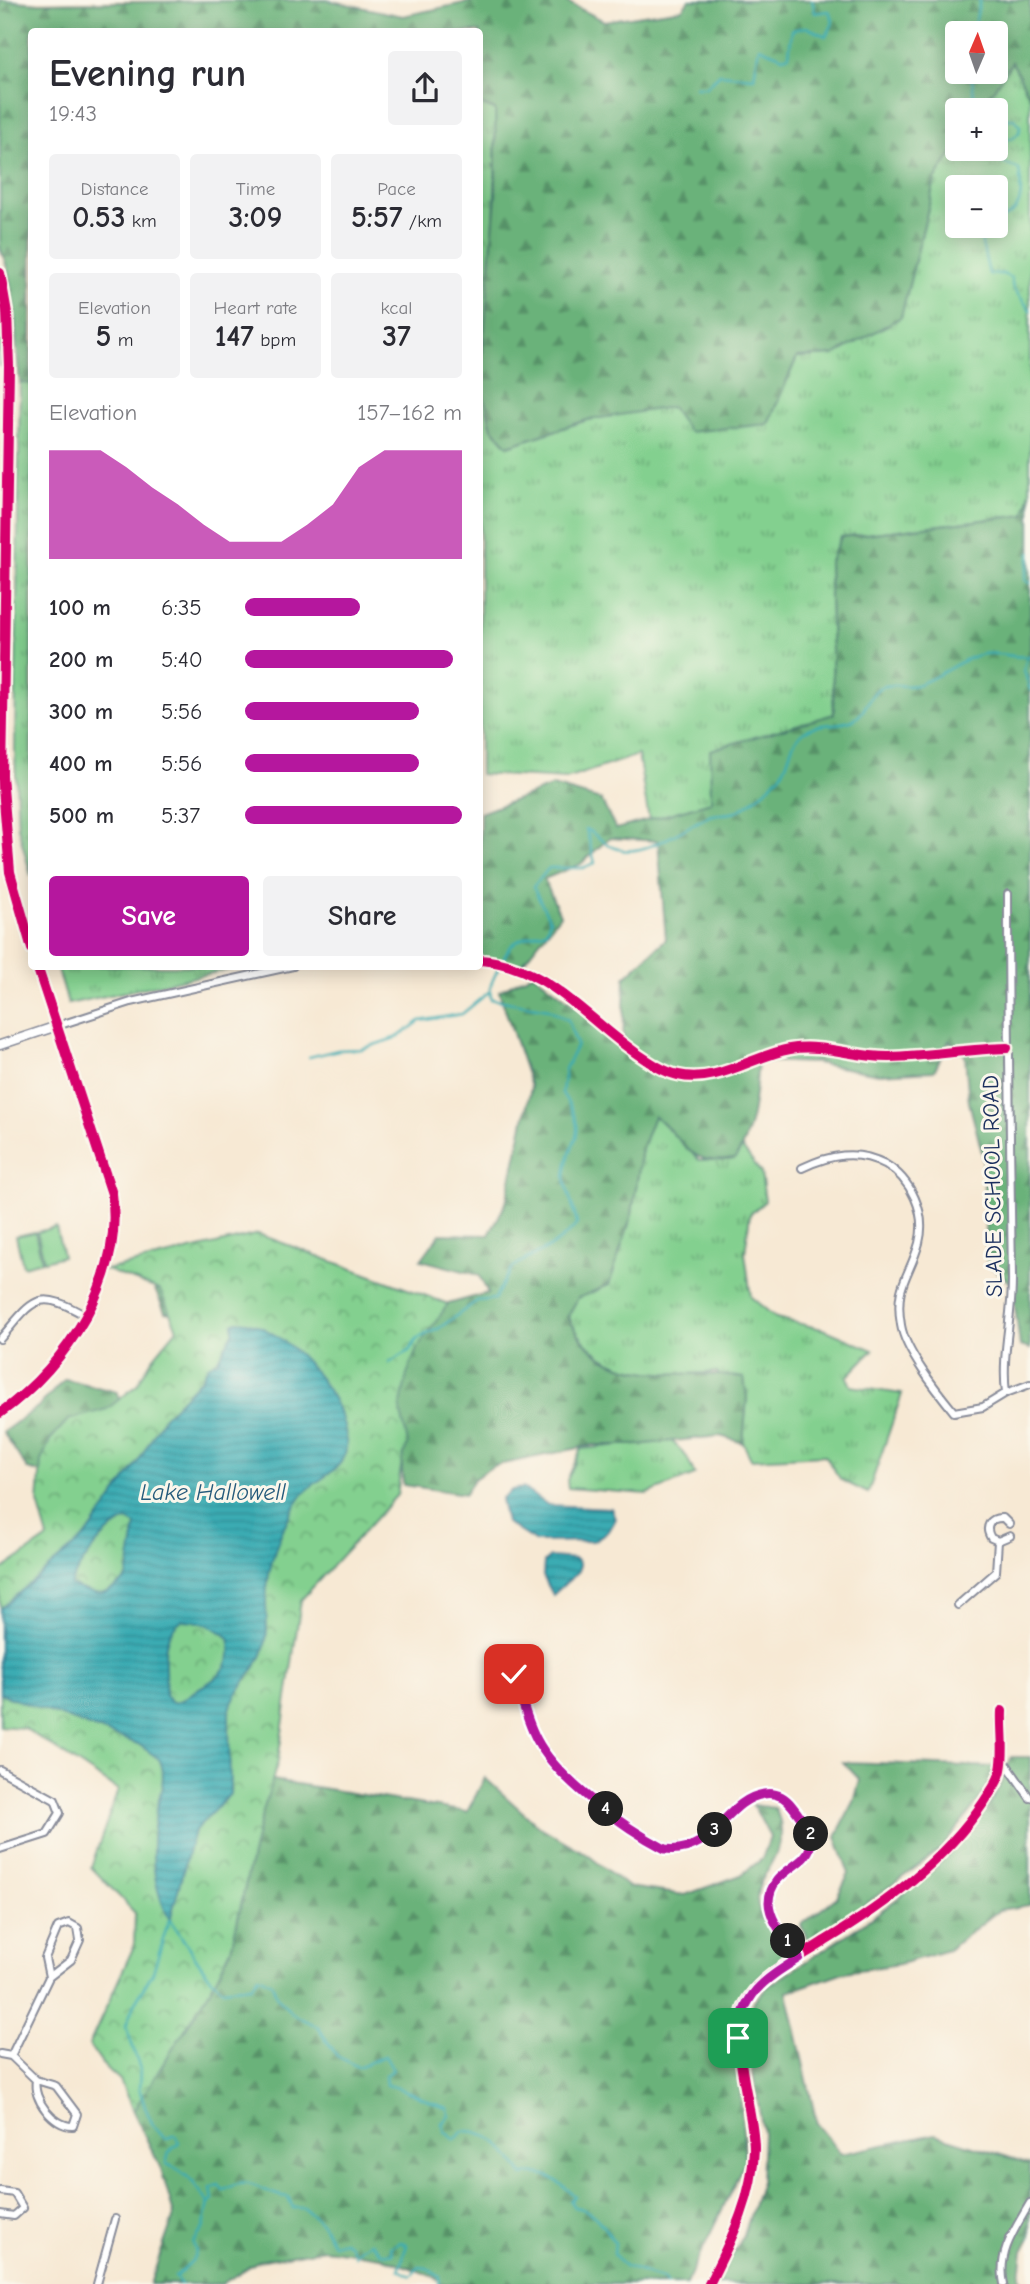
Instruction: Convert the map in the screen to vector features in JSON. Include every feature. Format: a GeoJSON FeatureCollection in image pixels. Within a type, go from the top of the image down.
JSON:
{"type":"FeatureCollection","features":[{"type":"Feature","properties":{"kind":"street"},"geometry":{"type":"LineString","coordinates":[[0,273],[7,313],[9,366],[1,665],[2,776],[10,872],[28,935]]}},
{"type":"Feature","properties":{"kind":"street","name":"SLADE SCHOOL ROAD"},"geometry":{"type":"LineString","coordinates":[[1006,1393],[1004,1354],[1012,1284],[1007,1048],[1009,894]]}},
{"type":"Feature","properties":{"kind":"street"},"geometry":{"type":"LineString","coordinates":[[483,960],[533,973],[551,984],[623,1044],[675,1075],[695,1078],[721,1073],[790,1049],[815,1048],[888,1057],[1007,1048]]}},
{"type":"Feature","properties":{"kind":"street"},"geometry":{"type":"LineString","coordinates":[[0,1413],[39,1380],[86,1316],[104,1275],[116,1218],[112,1194],[38,970]]}},
{"type":"Feature","properties":{"kind":"street"},"geometry":{"type":"LineString","coordinates":[[0,1045],[131,1002],[275,970]]}},
{"type":"Feature","properties":{"kind":"street"},"geometry":{"type":"LineString","coordinates":[[802,1168],[831,1157],[859,1155],[895,1170],[906,1182],[916,1202],[920,1231],[915,1254],[900,1288],[899,1311],[905,1339],[954,1412],[983,1407],[1006,1393],[1030,1384]]}},
{"type":"Feature","properties":{"kind":"street"},"geometry":{"type":"LineString","coordinates":[[0,1339],[32,1303],[41,1299],[51,1299],[86,1316]]}},
{"type":"Feature","properties":{"kind":"street"},"geometry":{"type":"LineString","coordinates":[[998,1541],[988,1534],[989,1523],[999,1517],[1009,1524]]}},
{"type":"Feature","properties":{"kind":"street"},"geometry":{"type":"LineString","coordinates":[[998,1541],[1010,1536]]}},
{"type":"Feature","properties":{"kind":"street"},"geometry":{"type":"LineString","coordinates":[[958,1605],[996,1572],[998,1541]]}},
{"type":"Feature","properties":{"kind":"street"},"geometry":{"type":"LineString","coordinates":[[514,1674],[530,1724],[547,1757],[575,1786],[665,1849],[695,1845],[756,1796],[771,1794],[785,1798],[806,1824],[811,1842],[801,1861],[773,1887],[769,1903],[773,1918],[799,1958]]}},
{"type":"Feature","properties":{"kind":"street"},"geometry":{"type":"LineString","coordinates":[[709,2284],[738,2226],[752,2172],[752,2117],[738,2038],[743,2008],[766,1979],[838,1934],[942,1856],[966,1828],[997,1783],[1002,1757],[1002,1711]]}},
{"type":"Feature","properties":{"kind":"street"},"geometry":{"type":"LineString","coordinates":[[1002,1757],[1030,1798]]}},
{"type":"Feature","properties":{"kind":"street"},"geometry":{"type":"LineString","coordinates":[[0,1770],[55,1800],[60,1813],[47,1834],[0,1849]]}},
{"type":"Feature","properties":{"kind":"street"},"geometry":{"type":"LineString","coordinates":[[11,2056],[49,1977],[66,1967],[80,1941],[78,1927],[69,1923],[58,1927],[45,1958],[49,1977]]}},
{"type":"Feature","properties":{"kind":"street"},"geometry":{"type":"LineString","coordinates":[[0,2054],[11,2056],[36,2080],[56,2086],[77,2114],[73,2126],[59,2123],[37,2097],[36,2080]]}},
{"type":"Feature","properties":{"kind":"street"},"geometry":{"type":"LineString","coordinates":[[0,2191],[14,2193],[23,2208],[14,2216],[0,2214]]}},
{"type":"Feature","properties":{"kind":"street"},"geometry":{"type":"LineString","coordinates":[[1004,2284],[1001,2266],[1005,2251],[1030,2203]]}},
{"type":"Feature","properties":{"kind":"street"},"geometry":{"type":"LineString","coordinates":[[97,2284],[112,2239],[115,2219]]}},
{"type":"Feature","properties":{"kind":"green space"},"geometry":{"type":"Polygon","coordinates":[[[0,0],[39,3],[327,0],[403,16],[478,0],[563,0],[604,21],[682,9],[689,0],[1030,0],[1030,97],[1012,62],[1008,68],[1008,21],[945,21],[945,84],[997,84],[988,98],[945,98],[945,161],[947,161],[935,180],[901,317],[834,355],[797,357],[768,424],[689,432],[671,407],[587,420],[508,446],[492,428],[483,393],[483,346],[496,194],[495,110],[483,105],[483,28],[28,28],[28,383],[20,382],[10,280],[0,247],[0,0]]]}},
{"type":"Feature","properties":{"kind":"green space"},"geometry":{"type":"Polygon","coordinates":[[[1012,61],[1030,97],[1030,492],[1025,515],[841,537],[829,563],[834,714],[711,802],[649,820],[638,755],[566,779],[483,774],[483,393],[492,428],[508,446],[587,420],[671,406],[768,424],[797,357],[834,355],[901,317],[935,180],[947,161],[1008,161],[1008,98],[988,98],[997,84],[1008,84],[1008,67],[1012,61]]]}},
{"type":"Feature","properties":{"kind":"green space"},"geometry":{"type":"Polygon","coordinates":[[[483,105],[495,110],[495,203],[483,338],[483,105]]]}},
{"type":"Feature","properties":{"kind":"green space"},"geometry":{"type":"Polygon","coordinates":[[[0,273],[9,366],[0,366],[0,273]]]}},
{"type":"Feature","properties":{"kind":"green space"},"geometry":{"type":"Polygon","coordinates":[[[20,382],[28,383],[28,865],[18,827],[15,751],[20,382]]]}},
{"type":"Feature","properties":{"kind":"green space"},"geometry":{"type":"Polygon","coordinates":[[[1030,492],[1030,1349],[1020,1346],[1012,1284],[987,1263],[983,1156],[969,1102],[965,1055],[949,1041],[934,1071],[879,1074],[816,1063],[758,1061],[750,1124],[735,1159],[706,1159],[697,1156],[654,1116],[642,1148],[632,1214],[609,1285],[578,1298],[568,1316],[583,1341],[601,1357],[622,1366],[645,1371],[744,1378],[747,1397],[743,1443],[720,1436],[637,1445],[593,1445],[493,1466],[474,1479],[465,1494],[403,1485],[396,1374],[201,1318],[165,1312],[150,1278],[258,1234],[448,1304],[488,1293],[479,1275],[421,1260],[440,1234],[489,1235],[506,1203],[531,1087],[499,991],[533,973],[623,1043],[625,977],[666,939],[658,841],[609,838],[581,864],[544,879],[560,915],[518,969],[483,958],[483,812],[553,786],[601,800],[616,829],[711,802],[710,750],[834,714],[829,563],[841,537],[1025,515],[1030,492]]]}},
{"type":"Feature","properties":{"kind":"green space"},"geometry":{"type":"Polygon","coordinates":[[[58,970],[227,970],[68,1004],[58,970]]]}},
{"type":"Feature","properties":{"kind":"green space"},"geometry":{"type":"Polygon","coordinates":[[[654,1115],[699,1160],[735,1159],[742,1148],[761,1173],[765,1201],[750,1214],[745,1253],[751,1297],[776,1318],[826,1330],[873,1350],[847,1377],[851,1386],[902,1394],[868,1493],[841,1480],[824,1455],[751,1459],[743,1443],[747,1397],[716,1372],[672,1374],[630,1369],[595,1352],[580,1336],[568,1316],[577,1298],[609,1285],[632,1214],[642,1148],[654,1115]]]}},
{"type":"Feature","properties":{"kind":"green space"},"geometry":{"type":"Polygon","coordinates":[[[56,1227],[63,1256],[44,1261],[37,1232],[56,1227]]]}},
{"type":"Feature","properties":{"kind":"green space"},"geometry":{"type":"Polygon","coordinates":[[[35,1232],[42,1261],[23,1266],[16,1236],[35,1232]]]}},
{"type":"Feature","properties":{"kind":"green space"},"geometry":{"type":"Polygon","coordinates":[[[258,1234],[448,1304],[417,1349],[407,1374],[400,1409],[408,1443],[402,1460],[397,1495],[301,1600],[278,1761],[258,1828],[231,1949],[210,1990],[133,2111],[120,2080],[102,2064],[89,2045],[134,1946],[135,1913],[91,1867],[118,1790],[24,1728],[0,1726],[0,1571],[48,1538],[38,1503],[41,1461],[50,1440],[68,1420],[107,1409],[137,1385],[152,1359],[177,1329],[160,1290],[106,1270],[258,1234]]]}},
{"type":"Feature","properties":{"kind":"green space"},"geometry":{"type":"Polygon","coordinates":[[[65,1379],[117,1392],[126,1424],[89,1485],[27,1469],[3,1432],[39,1406],[65,1379]]]}},
{"type":"Feature","properties":{"kind":"green space"},"geometry":{"type":"Polygon","coordinates":[[[671,1440],[687,1457],[695,1475],[647,1494],[568,1488],[567,1480],[581,1449],[671,1440]]]}},
{"type":"Feature","properties":{"kind":"green space"},"geometry":{"type":"Polygon","coordinates":[[[1011,1757],[1030,1757],[1030,1905],[999,1910],[948,1950],[900,1964],[844,1972],[787,1992],[817,2124],[841,2154],[935,2134],[1030,2164],[1030,2237],[1023,2251],[1020,2276],[1025,2284],[716,2284],[744,2235],[761,2181],[763,2133],[745,2022],[754,2001],[766,1988],[873,1917],[942,1861],[972,1829],[995,1795],[1011,1757]]]}},
{"type":"Feature","properties":{"kind":"green space"},"geometry":{"type":"Polygon","coordinates":[[[843,1762],[997,1767],[979,1800],[941,1849],[810,1945],[801,1925],[837,1897],[849,1874],[836,1836],[854,1802],[860,1780],[843,1762]]]}},
{"type":"Feature","properties":{"kind":"green space"},"geometry":{"type":"Polygon","coordinates":[[[485,1778],[537,1825],[588,1855],[628,1887],[685,1895],[741,1875],[762,1859],[770,1837],[753,1805],[775,1808],[781,1825],[781,1839],[777,1853],[759,1887],[757,1899],[765,1922],[788,1953],[754,1981],[737,2003],[730,2028],[740,2087],[745,2162],[686,2284],[441,2284],[435,2277],[381,2257],[324,2249],[258,2261],[222,2284],[150,2284],[174,2215],[161,2169],[133,2111],[210,1990],[231,1950],[258,1828],[272,1780],[467,1812],[485,1778]]]}},
{"type":"Feature","properties":{"kind":"water","name":"Lake Hallowell"},"geometry":{"type":"Polygon","coordinates":[[[238,1321],[256,1325],[276,1335],[312,1368],[338,1409],[345,1430],[346,1449],[344,1457],[334,1470],[301,1497],[281,1534],[267,1588],[266,1643],[261,1658],[236,1695],[229,1713],[230,1794],[194,1831],[170,1920],[159,1894],[153,1854],[154,1827],[163,1779],[159,1759],[138,1744],[0,1694],[0,1609],[86,1536],[138,1462],[163,1418],[201,1379],[208,1366],[217,1361],[233,1333],[233,1324],[238,1321]],[[127,1520],[118,1524],[94,1548],[70,1585],[100,1594],[112,1590],[127,1578],[136,1525],[127,1520]],[[182,1620],[174,1627],[166,1645],[165,1696],[172,1703],[184,1699],[215,1678],[225,1668],[230,1654],[229,1638],[224,1634],[201,1623],[182,1620]]]}},
{"type":"Feature","properties":{"kind":"water"},"geometry":{"type":"Polygon","coordinates":[[[523,1488],[548,1505],[611,1508],[615,1519],[608,1531],[593,1541],[536,1542],[506,1523],[501,1499],[512,1490],[523,1488]]]}},
{"type":"Feature","properties":{"kind":"water"},"geometry":{"type":"Polygon","coordinates":[[[550,1557],[575,1559],[579,1563],[579,1571],[553,1595],[543,1576],[544,1562],[550,1557]]]}},
{"type":"Feature","properties":{"kind":"waterway"},"geometry":{"type":"LineString","coordinates":[[696,87],[706,87],[720,74],[754,77],[759,47],[783,57],[789,55],[792,30],[806,27],[826,36],[832,24],[831,14],[829,11],[815,13],[812,0]]}},
{"type":"Feature","properties":{"kind":"waterway"},"geometry":{"type":"LineString","coordinates":[[976,21],[980,0]]}},
{"type":"Feature","properties":{"kind":"waterway"},"geometry":{"type":"LineString","coordinates":[[973,84],[974,98]]}},
{"type":"Feature","properties":{"kind":"waterway"},"geometry":{"type":"LineString","coordinates":[[1008,119],[1014,119],[1020,126],[1019,133],[1008,139]]}},
{"type":"Feature","properties":{"kind":"waterway"},"geometry":{"type":"LineString","coordinates":[[998,161],[1019,169],[1020,201],[1017,208],[1008,215]]}},
{"type":"Feature","properties":{"kind":"waterway"},"geometry":{"type":"LineString","coordinates":[[981,238],[989,274],[1003,274],[1011,278],[1013,288],[1030,310]]}},
{"type":"Feature","properties":{"kind":"waterway"},"geometry":{"type":"LineString","coordinates":[[1030,553],[1025,580],[1030,583]]}},
{"type":"Feature","properties":{"kind":"waterway"},"geometry":{"type":"LineString","coordinates":[[389,1363],[409,1351],[418,1338],[438,1329],[477,1301],[495,1299],[506,1278],[517,1265],[558,1241],[577,1224],[565,1176],[577,1129],[576,1120],[562,1093],[565,1069],[577,1045],[568,1020],[549,1009],[491,999],[490,995],[492,983],[510,948],[518,940],[546,931],[550,920],[533,887],[549,868],[583,868],[595,863],[586,829],[611,846],[632,850],[667,839],[709,816],[741,809],[780,775],[798,737],[811,728],[853,720],[879,688],[888,685],[916,685],[983,654],[1030,656]]}},
{"type":"Feature","properties":{"kind":"waterway"},"geometry":{"type":"LineString","coordinates":[[1027,657],[1024,670],[1030,690]]}},
{"type":"Feature","properties":{"kind":"waterway"},"geometry":{"type":"LineString","coordinates":[[309,1057],[338,1050],[362,1049],[398,1037],[420,1021],[462,1014],[490,991]]}},
{"type":"Feature","properties":{"kind":"waterway"},"geometry":{"type":"LineString","coordinates":[[169,1920],[153,1972],[134,2004],[126,2026],[140,2069],[139,2088],[153,2125],[165,2139],[175,2135],[179,2143],[169,2152],[166,2164],[191,2180],[209,2204],[203,2229],[193,2243],[196,2251],[192,2261],[175,2277],[181,2284]]}},
{"type":"Feature","properties":{"kind":"waterway"},"geometry":{"type":"LineString","coordinates":[[170,1920],[204,1970],[222,1989],[251,1986],[258,1976],[272,1983],[276,1995],[291,2013],[318,2027],[337,2056],[358,2067],[385,2056],[393,2070],[385,2075],[386,2085],[448,2108],[449,2116],[442,2123],[445,2132],[455,2140],[463,2131],[483,2134],[506,2151],[523,2176],[545,2175],[558,2182],[575,2196],[570,2201],[574,2207],[593,2215],[603,2225],[615,2243],[614,2254],[624,2266],[663,2279],[667,2284]]}},
{"type":"Feature","properties":{"kind":"waterway"},"geometry":{"type":"LineString","coordinates":[[209,2204],[213,2200],[211,2188],[219,2185],[223,2191],[233,2186],[248,2184],[288,2197],[293,2208],[304,2208],[323,2225],[333,2244],[344,2241],[350,2245],[355,2256],[360,2248],[371,2242],[381,2253],[393,2254],[391,2247],[400,2242],[407,2245],[399,2270],[411,2276],[419,2267],[427,2268],[440,2277],[439,2284]]}},
{"type":"Feature","properties":{"kind":"cycle path"},"geometry":{"type":"LineString","coordinates":[[0,273],[7,313],[9,366],[2,776],[10,872],[28,935]]}},
{"type":"Feature","properties":{"kind":"cycle path"},"geometry":{"type":"LineString","coordinates":[[483,960],[504,964],[545,982],[636,1053],[672,1074],[707,1076],[776,1052],[802,1048],[878,1057],[1007,1048]]}},
{"type":"Feature","properties":{"kind":"cycle path"},"geometry":{"type":"LineString","coordinates":[[0,1413],[47,1370],[68,1345],[85,1317],[99,1288],[109,1257],[113,1226],[112,1194],[38,970]]}},
{"type":"Feature","properties":{"kind":"cycle path"},"geometry":{"type":"LineString","coordinates":[[709,2284],[739,2219],[753,2167],[753,2131],[742,2071],[739,2031],[742,2013],[749,1998],[774,1973],[892,1896],[951,1843],[984,1802],[998,1779],[1003,1755],[1002,1711]]}},
{"type":"Feature","properties":{"kind":"route"},"geometry":{"type":"LineString","coordinates":[[514,1674],[530,1724],[547,1757],[575,1786],[665,1849],[684,1849],[695,1845],[745,1803],[764,1794],[785,1798],[810,1830],[809,1851],[778,1879],[769,1903],[773,1918],[799,1958],[766,1979],[750,1997],[743,2008],[738,2038]]}}]}
